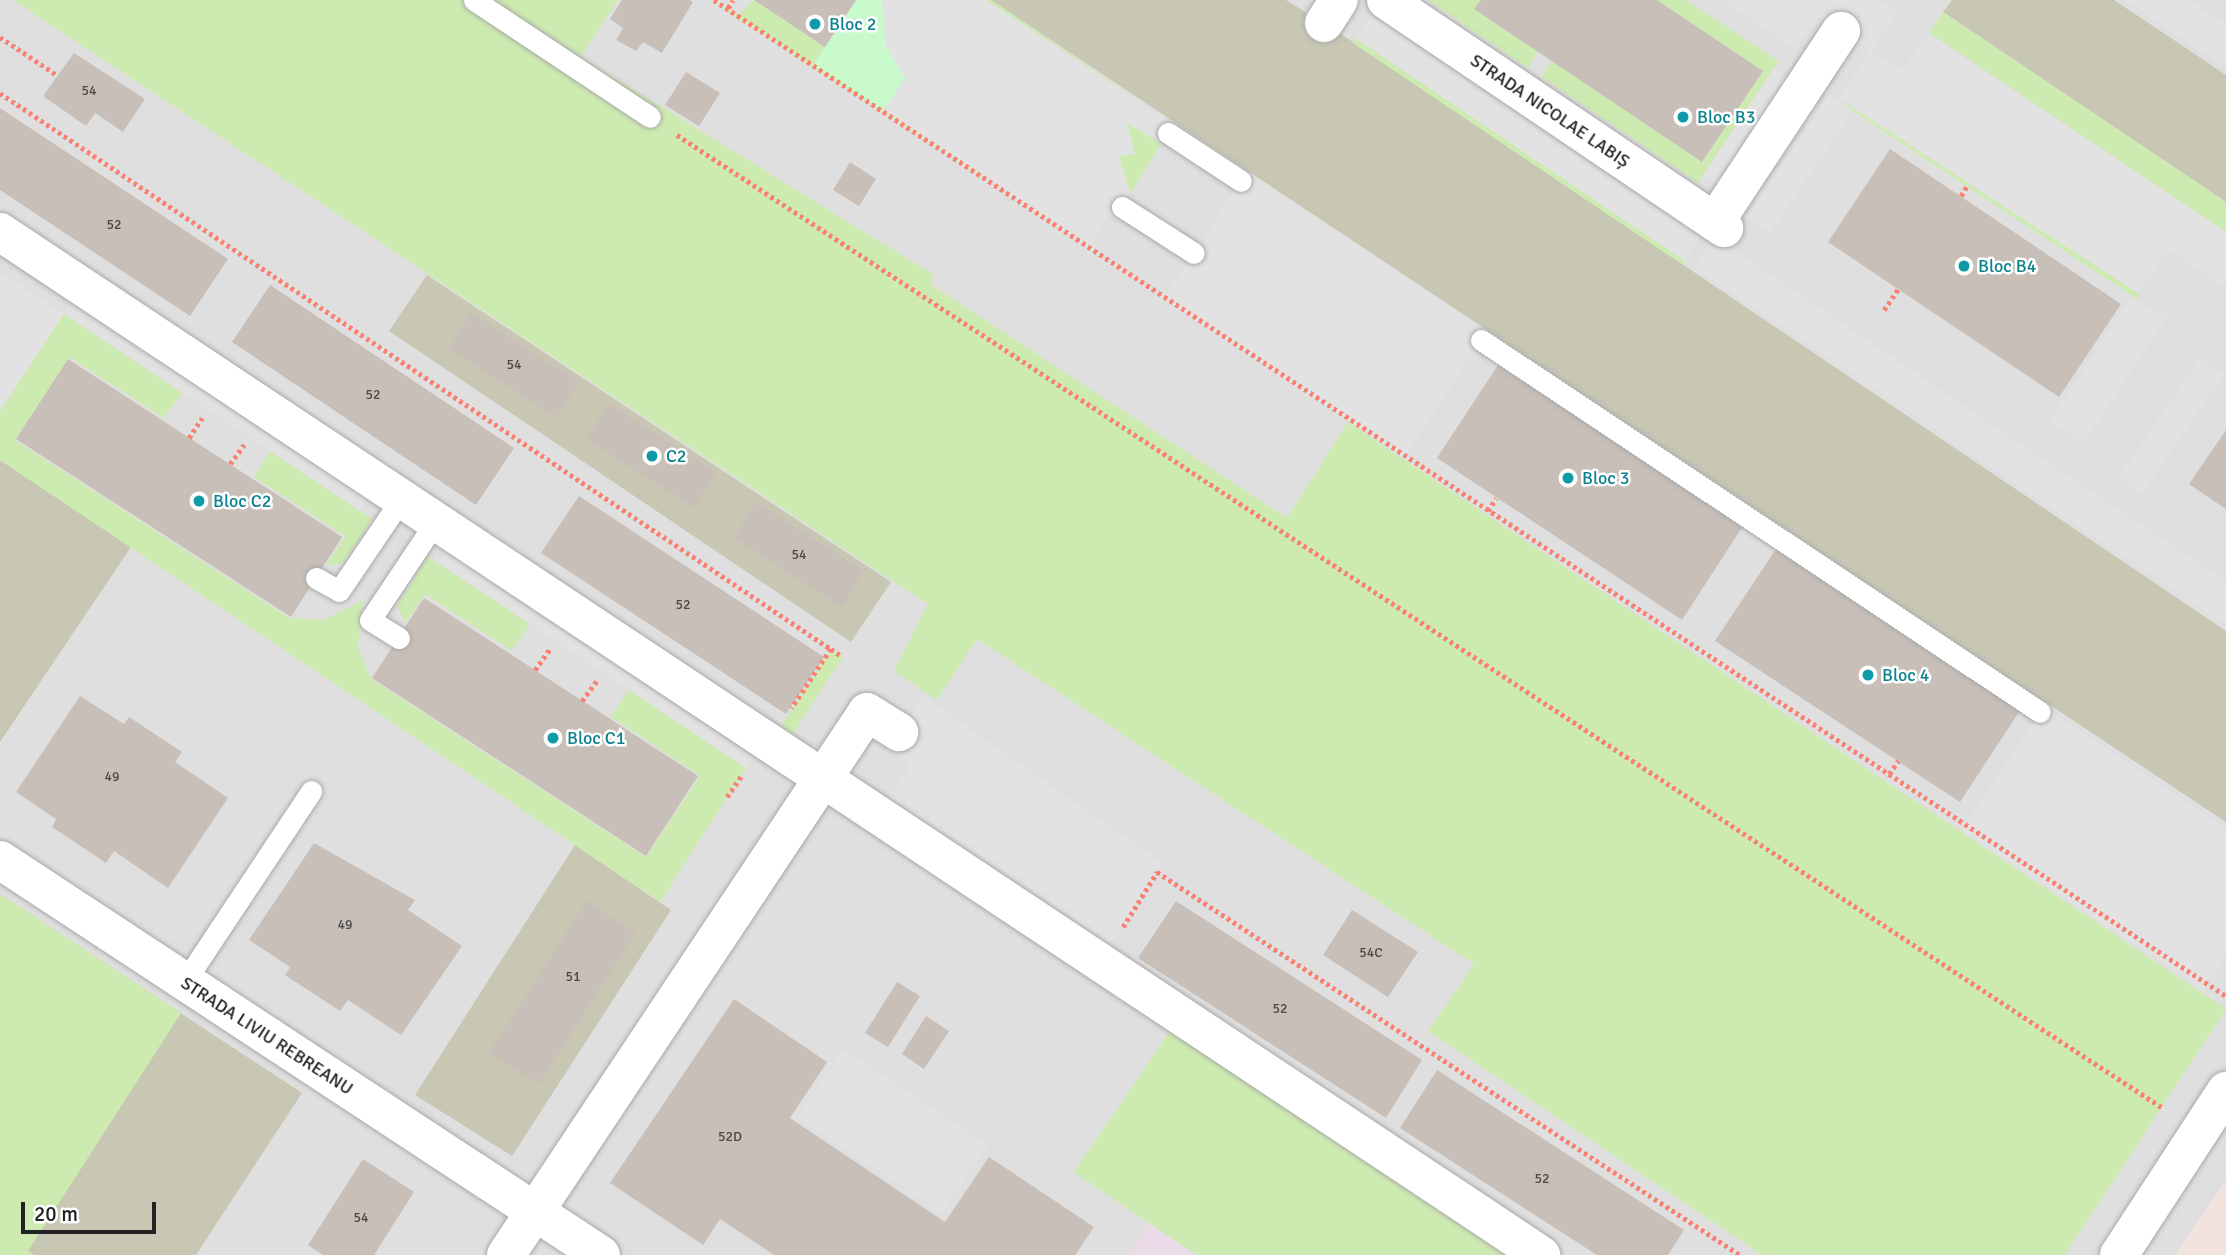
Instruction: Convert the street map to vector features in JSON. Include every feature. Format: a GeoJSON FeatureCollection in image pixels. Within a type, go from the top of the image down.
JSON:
{"type":"FeatureCollection","features":[{"type":"Feature","properties":{"kind":"street","name":"STRADA NICOLAE LABIȘ"},"geometry":{"type":"LineString","coordinates":[[1386,0],[1719,225],[1841,31]]}},
{"type":"Feature","properties":{"kind":"street"},"geometry":{"type":"LineString","coordinates":[[0,232],[1541,1255]]}},
{"type":"Feature","properties":{"kind":"street"},"geometry":{"type":"LineString","coordinates":[[506,1255],[867,712],[899,732]]}},
{"type":"Feature","properties":{"kind":"street","name":"STRADA LIVIU REBREANU"},"geometry":{"type":"LineString","coordinates":[[0,860],[534,1212]]}},
{"type":"Feature","properties":{"kind":"street"},"geometry":{"type":"LineString","coordinates":[[2119,1255],[2226,1091]]}},
{"type":"Feature","properties":{"kind":"street"},"geometry":{"type":"LineString","coordinates":[[534,1212],[601,1255]]}},
{"type":"Feature","properties":{"kind":"lane"},"geometry":{"type":"LineString","coordinates":[[474,0],[650,117]]}},
{"type":"Feature","properties":{"kind":"lane"},"geometry":{"type":"LineString","coordinates":[[1168,133],[1241,181]]}},
{"type":"Feature","properties":{"kind":"lane"},"geometry":{"type":"LineString","coordinates":[[1122,207],[1194,253]]}},
{"type":"Feature","properties":{"kind":"lane"},"geometry":{"type":"LineString","coordinates":[[1481,341],[2040,712]]}},
{"type":"Feature","properties":{"kind":"lane"},"geometry":{"type":"LineString","coordinates":[[316,578],[340,591],[402,498]]}},
{"type":"Feature","properties":{"kind":"lane"},"geometry":{"type":"LineString","coordinates":[[399,638],[370,620],[436,521]]}},
{"type":"Feature","properties":{"kind":"lane"},"geometry":{"type":"LineString","coordinates":[[185,981],[311,791]]}},
{"type":"Feature","properties":{"kind":"path"},"geometry":{"type":"LineString","coordinates":[[714,0],[2226,996]]}},
{"type":"Feature","properties":{"kind":"path"},"geometry":{"type":"LineString","coordinates":[[728,8],[733,0]]}},
{"type":"Feature","properties":{"kind":"path"},"geometry":{"type":"LineString","coordinates":[[0,37],[57,75]]}},
{"type":"Feature","properties":{"kind":"path"},"geometry":{"type":"LineString","coordinates":[[0,93],[843,657]]}},
{"type":"Feature","properties":{"kind":"path"},"geometry":{"type":"LineString","coordinates":[[650,117],[2200,1131]]}},
{"type":"Feature","properties":{"kind":"path"},"geometry":{"type":"LineString","coordinates":[[1961,196],[1967,186]]}},
{"type":"Feature","properties":{"kind":"path"},"geometry":{"type":"LineString","coordinates":[[1884,310],[1898,289]]}},
{"type":"Feature","properties":{"kind":"path"},"geometry":{"type":"LineString","coordinates":[[189,438],[208,410]]}},
{"type":"Feature","properties":{"kind":"path"},"geometry":{"type":"LineString","coordinates":[[230,464],[249,438]]}},
{"type":"Feature","properties":{"kind":"path"},"geometry":{"type":"LineString","coordinates":[[1488,511],[1496,498]]}},
{"type":"Feature","properties":{"kind":"path"},"geometry":{"type":"LineString","coordinates":[[535,670],[555,641]]}},
{"type":"Feature","properties":{"kind":"path"},"geometry":{"type":"LineString","coordinates":[[790,712],[831,649]]}},
{"type":"Feature","properties":{"kind":"path"},"geometry":{"type":"LineString","coordinates":[[582,701],[603,673]]}},
{"type":"Feature","properties":{"kind":"path"},"geometry":{"type":"LineString","coordinates":[[1889,774],[1898,761]]}},
{"type":"Feature","properties":{"kind":"path"},"geometry":{"type":"LineString","coordinates":[[727,797],[746,768]]}},
{"type":"Feature","properties":{"kind":"path"},"geometry":{"type":"LineString","coordinates":[[1143,896],[1157,872],[1740,1255]]}},
{"type":"Feature","properties":{"kind":"shaded area"},"geometry":{"type":"Polygon","coordinates":[[[0,0],[2226,0],[2226,1181],[2176,1255],[0,1255],[0,0]]]}},
{"type":"Feature","properties":{"kind":"shaded area"},"geometry":{"type":"Polygon","coordinates":[[[882,0],[986,0],[1173,124],[1161,144],[1127,123],[1135,154],[1119,156],[1130,194],[1115,218],[1109,215],[1093,243],[1095,251],[883,111],[905,79],[886,46],[882,0]]]}},
{"type":"Feature","properties":{"kind":"shaded area"},"geometry":{"type":"Polygon","coordinates":[[[991,0],[1286,0],[1341,34],[2226,631],[2226,822],[991,0]]]}},
{"type":"Feature","properties":{"kind":"shaded area"},"geometry":{"type":"Polygon","coordinates":[[[1723,0],[1877,0],[1897,13],[1871,51],[1818,16],[1796,49],[1723,0]]]}},
{"type":"Feature","properties":{"kind":"shaded area"},"geometry":{"type":"Polygon","coordinates":[[[1952,0],[2114,0],[2226,75],[2226,202],[1943,12],[1952,0]]]}},
{"type":"Feature","properties":{"kind":"shaded area"},"geometry":{"type":"Polygon","coordinates":[[[2126,0],[2188,0],[2226,25],[2226,67],[2126,0]]]}},
{"type":"Feature","properties":{"kind":"shaded area"},"geometry":{"type":"Polygon","coordinates":[[[1375,10],[1704,231],[1685,261],[1355,38],[1375,10]]]}},
{"type":"Feature","properties":{"kind":"shaded area"},"geometry":{"type":"Polygon","coordinates":[[[1929,33],[2226,232],[2226,288],[2168,250],[2139,294],[1838,98],[1871,51],[1902,71],[1929,33]]]}},
{"type":"Feature","properties":{"kind":"shaded area"},"geometry":{"type":"Polygon","coordinates":[[[1773,69],[1797,86],[1726,191],[1703,175],[1773,69]]]}},
{"type":"Feature","properties":{"kind":"shaded area"},"geometry":{"type":"Polygon","coordinates":[[[1829,95],[1853,111],[1770,233],[1746,216],[1829,95]]]}},
{"type":"Feature","properties":{"kind":"shaded area"},"geometry":{"type":"Polygon","coordinates":[[[1247,172],[1487,332],[1404,458],[1163,299],[1247,172]]]}},
{"type":"Feature","properties":{"kind":"shaded area"},"geometry":{"type":"Polygon","coordinates":[[[1715,238],[2226,582],[2226,625],[1695,268],[1715,238]]]}},
{"type":"Feature","properties":{"kind":"shaded area"},"geometry":{"type":"Polygon","coordinates":[[[0,272],[64,314],[0,411],[0,272]]]}},
{"type":"Feature","properties":{"kind":"shaded area"},"geometry":{"type":"Polygon","coordinates":[[[427,275],[891,582],[851,642],[389,331],[427,275]]]}},
{"type":"Feature","properties":{"kind":"shaded area"},"geometry":{"type":"Polygon","coordinates":[[[81,286],[379,483],[360,511],[64,314],[81,286]]]}},
{"type":"Feature","properties":{"kind":"shaded area"},"geometry":{"type":"Polygon","coordinates":[[[2132,296],[2166,318],[2083,444],[2050,421],[2132,296]]]}},
{"type":"Feature","properties":{"kind":"shaded area"},"geometry":{"type":"Polygon","coordinates":[[[2200,358],[2224,374],[2142,494],[2118,478],[2200,358]]]}},
{"type":"Feature","properties":{"kind":"shaded area"},"geometry":{"type":"Polygon","coordinates":[[[0,460],[131,547],[0,742],[0,460]]]}},
{"type":"Feature","properties":{"kind":"shaded area"},"geometry":{"type":"Polygon","coordinates":[[[458,535],[766,739],[746,768],[439,563],[458,535]]]}},
{"type":"Feature","properties":{"kind":"shaded area"},"geometry":{"type":"Polygon","coordinates":[[[923,696],[1162,863],[1108,951],[887,801],[911,765],[887,749],[923,696]]]}},
{"type":"Feature","properties":{"kind":"shaded area"},"geometry":{"type":"Polygon","coordinates":[[[2044,707],[2226,828],[2226,954],[2203,989],[1962,830],[2044,707]]]}},
{"type":"Feature","properties":{"kind":"shaded area"},"geometry":{"type":"Polygon","coordinates":[[[575,845],[671,910],[512,1156],[415,1095],[575,845]]]}},
{"type":"Feature","properties":{"kind":"shaded area"},"geometry":{"type":"Polygon","coordinates":[[[0,894],[302,1093],[196,1255],[34,1255],[0,1233],[0,894]]]}},
{"type":"Feature","properties":{"kind":"shaded area"},"geometry":{"type":"Polygon","coordinates":[[[844,1049],[988,1145],[942,1213],[798,1117],[844,1049]]]}},
{"type":"Feature","properties":{"kind":"shaded area"},"geometry":{"type":"Polygon","coordinates":[[[2226,1181],[2226,1255],[2176,1255],[2226,1181]]]}},
{"type":"Feature","properties":{"kind":"shaded area"},"geometry":{"type":"Polygon","coordinates":[[[1150,1224],[1197,1255],[1129,1255],[1150,1224]]]}},
{"type":"Feature","properties":{"kind":"green space"},"geometry":{"type":"Polygon","coordinates":[[[13,0],[618,0],[581,57],[934,275],[930,284],[1287,518],[1348,422],[2226,1009],[2065,1255],[1762,1255],[1428,1031],[1474,964],[977,639],[937,700],[894,671],[928,604],[13,0]]]}},
{"type":"Feature","properties":{"kind":"green space"},"geometry":{"type":"Polygon","coordinates":[[[710,0],[738,15],[754,0],[825,47],[814,65],[1095,251],[710,0]]]}},
{"type":"Feature","properties":{"kind":"green space"},"geometry":{"type":"Polygon","coordinates":[[[856,0],[882,0],[886,46],[905,79],[883,111],[813,65],[856,0]]]}},
{"type":"Feature","properties":{"kind":"green space"},"geometry":{"type":"Polygon","coordinates":[[[986,0],[991,0],[1173,124],[986,0]]]}},
{"type":"Feature","properties":{"kind":"green space"},"geometry":{"type":"Polygon","coordinates":[[[1428,0],[1481,0],[1475,10],[1538,52],[1528,68],[1428,0]]]}},
{"type":"Feature","properties":{"kind":"green space"},"geometry":{"type":"Polygon","coordinates":[[[1657,0],[1686,0],[1779,61],[1698,183],[1541,76],[1552,61],[1702,162],[1763,71],[1657,0]]]}},
{"type":"Feature","properties":{"kind":"green space"},"geometry":{"type":"Polygon","coordinates":[[[1943,12],[2226,202],[2226,232],[1929,33],[1943,12]]]}},
{"type":"Feature","properties":{"kind":"green space"},"geometry":{"type":"Polygon","coordinates":[[[1355,38],[1685,261],[1683,265],[1353,43],[1355,38]]]}},
{"type":"Feature","properties":{"kind":"green space"},"geometry":{"type":"Polygon","coordinates":[[[1838,98],[2139,294],[2137,299],[1853,111],[1838,98]]]}},
{"type":"Feature","properties":{"kind":"green space"},"geometry":{"type":"Polygon","coordinates":[[[1127,122],[1161,144],[1130,194],[1118,155],[1127,122]]]}},
{"type":"Feature","properties":{"kind":"green space"},"geometry":{"type":"Polygon","coordinates":[[[64,314],[182,393],[164,418],[69,357],[15,440],[289,618],[324,620],[363,600],[358,647],[371,679],[646,857],[700,776],[611,717],[629,689],[746,768],[660,902],[0,460],[0,411],[64,314]]]}},
{"type":"Feature","properties":{"kind":"green space"},"geometry":{"type":"Polygon","coordinates":[[[270,451],[372,519],[343,563],[326,566],[345,536],[254,477],[270,451]]]}},
{"type":"Feature","properties":{"kind":"green space"},"geometry":{"type":"Polygon","coordinates":[[[428,557],[530,624],[512,651],[425,594],[405,623],[397,606],[428,557]]]}},
{"type":"Feature","properties":{"kind":"green space"},"geometry":{"type":"Polygon","coordinates":[[[831,649],[843,657],[789,740],[777,732],[831,649]]]}},
{"type":"Feature","properties":{"kind":"green space"},"geometry":{"type":"Polygon","coordinates":[[[0,894],[181,1013],[28,1251],[34,1255],[0,1255],[0,894]]]}},
{"type":"Feature","properties":{"kind":"green space"},"geometry":{"type":"Polygon","coordinates":[[[1185,1009],[1546,1255],[1197,1255],[1150,1224],[1074,1172],[1185,1009]]]}},
{"type":"Feature","properties":{"kind":"building"},"geometry":{"type":"Polygon","coordinates":[[[622,0],[693,2],[662,53],[643,42],[636,51],[616,40],[623,28],[610,19],[622,0]]]}},
{"type":"Feature","properties":{"kind":"building","name":"Bloc 2"},"geometry":{"type":"Polygon","coordinates":[[[754,0],[856,0],[825,47],[754,0]]]}},
{"type":"Feature","properties":{"kind":"building","name":"Bloc B3"},"geometry":{"type":"Polygon","coordinates":[[[1481,0],[1657,0],[1763,71],[1702,162],[1474,9],[1481,0]]]}},
{"type":"Feature","properties":{"kind":"building"},"geometry":{"type":"Polygon","coordinates":[[[74,53],[145,99],[123,132],[95,113],[86,126],[43,96],[74,53]]]}},
{"type":"Feature","properties":{"kind":"building"},"geometry":{"type":"Polygon","coordinates":[[[686,72],[720,93],[699,126],[665,105],[686,72]]]}},
{"type":"Feature","properties":{"kind":"building"},"geometry":{"type":"Polygon","coordinates":[[[0,108],[228,259],[190,316],[0,190],[0,108]]]}},
{"type":"Feature","properties":{"kind":"building","name":"Bloc B4"},"geometry":{"type":"Polygon","coordinates":[[[1890,149],[2121,304],[2059,397],[1828,242],[1890,149]]]}},
{"type":"Feature","properties":{"kind":"building"},"geometry":{"type":"Polygon","coordinates":[[[850,162],[876,179],[859,206],[833,190],[850,162]]]}},
{"type":"Feature","properties":{"kind":"building"},"geometry":{"type":"Polygon","coordinates":[[[270,285],[514,448],[476,505],[232,342],[270,285]]]}},
{"type":"Feature","properties":{"kind":"building"},"geometry":{"type":"Polygon","coordinates":[[[471,313],[579,382],[557,418],[449,349],[471,313]]]}},
{"type":"Feature","properties":{"kind":"building","name":"Bloc C2"},"geometry":{"type":"Polygon","coordinates":[[[68,359],[342,537],[291,617],[16,439],[68,359]]]}},
{"type":"Feature","properties":{"kind":"building","name":"Bloc 3"},"geometry":{"type":"Polygon","coordinates":[[[1498,365],[1743,526],[1682,620],[1437,458],[1498,365]]]}},
{"type":"Feature","properties":{"kind":"building","name":"C2"},"geometry":{"type":"Polygon","coordinates":[[[609,404],[717,472],[694,508],[587,439],[609,404]]]}},
{"type":"Feature","properties":{"kind":"building"},"geometry":{"type":"Polygon","coordinates":[[[2226,430],[2226,509],[2189,484],[2226,430]]]}},
{"type":"Feature","properties":{"kind":"building"},"geometry":{"type":"Polygon","coordinates":[[[579,496],[824,657],[786,714],[541,553],[579,496]]]}},
{"type":"Feature","properties":{"kind":"building"},"geometry":{"type":"Polygon","coordinates":[[[756,502],[864,571],[842,607],[734,538],[756,502]]]}},
{"type":"Feature","properties":{"kind":"building","name":"Bloc 4"},"geometry":{"type":"Polygon","coordinates":[[[1776,549],[2021,709],[1960,802],[1715,641],[1776,549]]]}},
{"type":"Feature","properties":{"kind":"building","name":"Bloc C1"},"geometry":{"type":"Polygon","coordinates":[[[424,598],[698,776],[646,856],[372,678],[424,598]]]}},
{"type":"Feature","properties":{"kind":"building"},"geometry":{"type":"Polygon","coordinates":[[[80,696],[124,724],[129,717],[182,752],[175,762],[228,798],[168,888],[114,851],[106,863],[52,827],[56,819],[16,792],[80,696]]]}},
{"type":"Feature","properties":{"kind":"building"},"geometry":{"type":"Polygon","coordinates":[[[314,843],[415,900],[408,910],[462,946],[401,1035],[348,1000],[340,1011],[285,975],[290,967],[249,940],[314,843]]]}},
{"type":"Feature","properties":{"kind":"building"},"geometry":{"type":"Polygon","coordinates":[[[587,901],[636,933],[538,1084],[489,1053],[587,901]]]}},
{"type":"Feature","properties":{"kind":"building"},"geometry":{"type":"Polygon","coordinates":[[[1176,901],[1422,1060],[1386,1118],[1138,958],[1176,901]]]}},
{"type":"Feature","properties":{"kind":"building"},"geometry":{"type":"Polygon","coordinates":[[[1352,910],[1418,952],[1388,997],[1323,955],[1352,910]]]}},
{"type":"Feature","properties":{"kind":"building"},"geometry":{"type":"Polygon","coordinates":[[[897,982],[920,996],[888,1047],[865,1033],[897,982]]]}},
{"type":"Feature","properties":{"kind":"building"},"geometry":{"type":"Polygon","coordinates":[[[734,999],[827,1062],[790,1118],[945,1222],[989,1157],[1094,1227],[1075,1255],[774,1255],[720,1219],[703,1245],[610,1183],[734,999]]]}},
{"type":"Feature","properties":{"kind":"building"},"geometry":{"type":"Polygon","coordinates":[[[926,1016],[949,1031],[924,1069],[902,1054],[926,1016]]]}},
{"type":"Feature","properties":{"kind":"building"},"geometry":{"type":"Polygon","coordinates":[[[1437,1070],[1684,1230],[1668,1255],[1597,1255],[1400,1128],[1437,1070]]]}},
{"type":"Feature","properties":{"kind":"building"},"geometry":{"type":"Polygon","coordinates":[[[363,1159],[414,1192],[374,1255],[323,1255],[308,1245],[363,1159]]]}},
{"type":"Feature","properties":{"kind":"place","name":"Bloc 2"},"geometry":{"type":"Point","coordinates":[815,24]}},
{"type":"Feature","properties":{"kind":"place","name":"Bloc B3"},"geometry":{"type":"Point","coordinates":[1683,117]}},
{"type":"Feature","properties":{"kind":"place","name":"Bloc B4"},"geometry":{"type":"Point","coordinates":[1964,266]}},
{"type":"Feature","properties":{"kind":"place","name":"C2"},"geometry":{"type":"Point","coordinates":[652,456]}},
{"type":"Feature","properties":{"kind":"place","name":"Bloc 3"},"geometry":{"type":"Point","coordinates":[1568,478]}},
{"type":"Feature","properties":{"kind":"place","name":"Bloc C2"},"geometry":{"type":"Point","coordinates":[199,501]}},
{"type":"Feature","properties":{"kind":"place","name":"Bloc 4"},"geometry":{"type":"Point","coordinates":[1868,675]}},
{"type":"Feature","properties":{"kind":"place","name":"Bloc C1"},"geometry":{"type":"Point","coordinates":[553,738]}}]}
